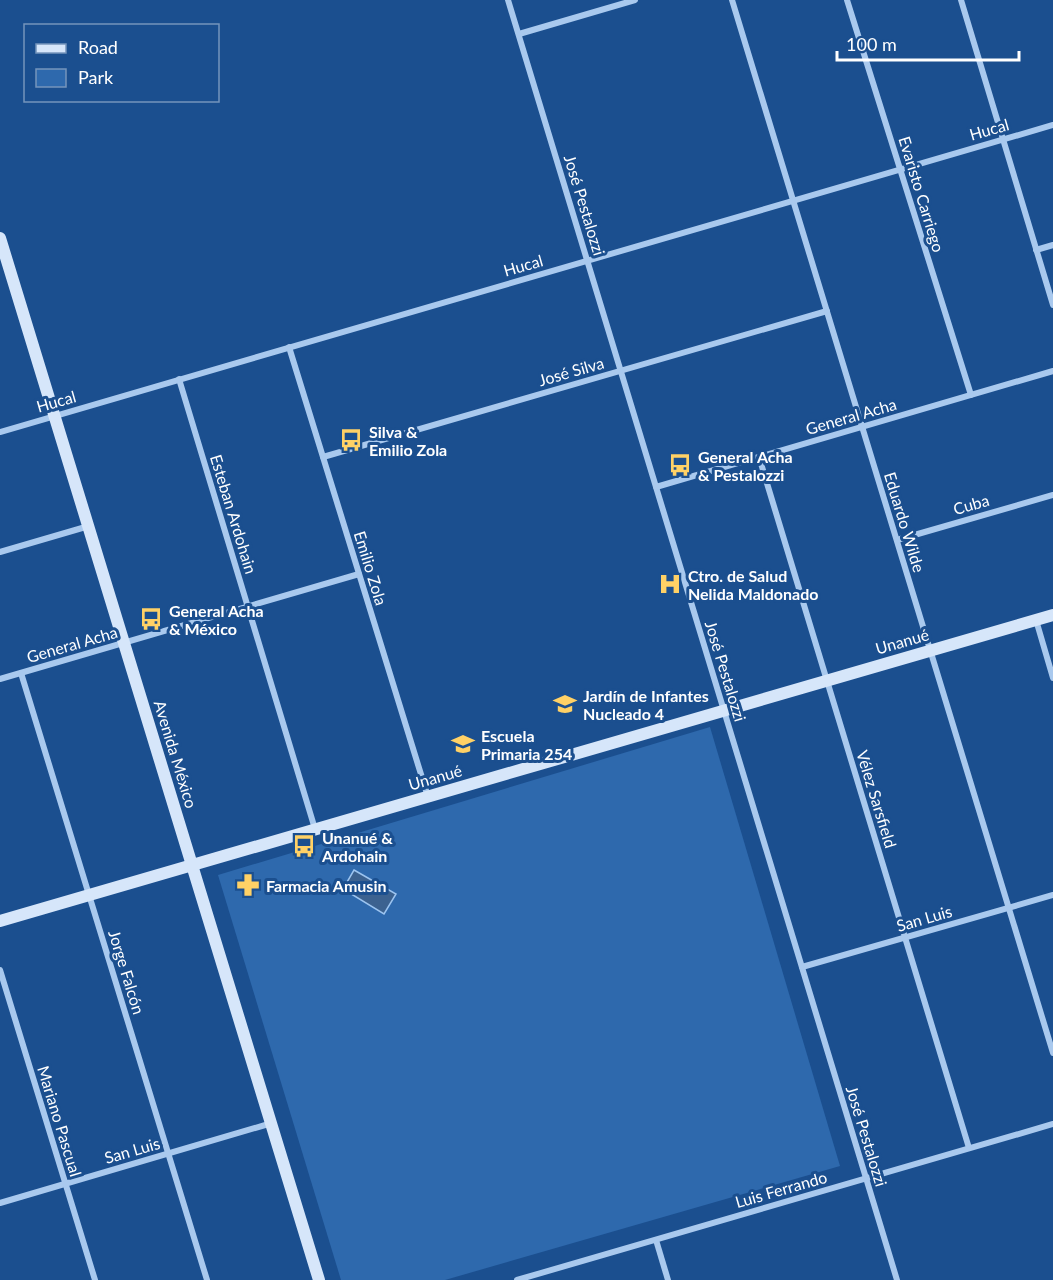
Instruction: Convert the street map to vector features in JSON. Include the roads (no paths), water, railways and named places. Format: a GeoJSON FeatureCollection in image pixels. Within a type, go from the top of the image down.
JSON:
{"type":"FeatureCollection","features":[{"type":"Feature","properties":{"kind":"street","name":"José Pestalozzi"},"geometry":{"type":"LineString","coordinates":[[508,0],[897,1280]]}},
{"type":"Feature","properties":{"kind":"street"},"geometry":{"type":"LineString","coordinates":[[519,34],[635,0]]}},
{"type":"Feature","properties":{"kind":"street","name":"Eduardo Wilde"},"geometry":{"type":"LineString","coordinates":[[732,0],[1053,1053]]}},
{"type":"Feature","properties":{"kind":"street","name":"Evaristo Carriego"},"geometry":{"type":"LineString","coordinates":[[847,0],[970,395]]}},
{"type":"Feature","properties":{"kind":"street"},"geometry":{"type":"LineString","coordinates":[[961,0],[1053,305]]}},
{"type":"Feature","properties":{"kind":"street","name":"Hucal"},"geometry":{"type":"LineString","coordinates":[[0,432],[1053,125]]}},
{"type":"Feature","properties":{"kind":"street","name":"Avenida México"},"geometry":{"type":"LineString","coordinates":[[0,238],[320,1280]]}},
{"type":"Feature","properties":{"kind":"street"},"geometry":{"type":"LineString","coordinates":[[1036,250],[1053,245]]}},
{"type":"Feature","properties":{"kind":"street","name":"José Silva"},"geometry":{"type":"LineString","coordinates":[[323,457],[827,311]]}},
{"type":"Feature","properties":{"kind":"street","name":"Emilio Zola"},"geometry":{"type":"LineString","coordinates":[[289,347],[428,797]]}},
{"type":"Feature","properties":{"kind":"street","name":"General Acha"},"geometry":{"type":"LineString","coordinates":[[656,487],[1053,371]]}},
{"type":"Feature","properties":{"kind":"street","name":"Esteban Ardohain"},"geometry":{"type":"LineString","coordinates":[[179,379],[315,830]]}},
{"type":"Feature","properties":{"kind":"street","name":"Vélez Sarsfield"},"geometry":{"type":"LineString","coordinates":[[759,457],[969,1148]]}},
{"type":"Feature","properties":{"kind":"street","name":"Cuba"},"geometry":{"type":"LineString","coordinates":[[897,540],[1053,495]]}},
{"type":"Feature","properties":{"kind":"street"},"geometry":{"type":"LineString","coordinates":[[0,552],[90,526]]}},
{"type":"Feature","properties":{"kind":"street","name":"General Acha"},"geometry":{"type":"LineString","coordinates":[[0,679],[359,574]]}},
{"type":"Feature","properties":{"kind":"street","name":"Unanué"},"geometry":{"type":"LineString","coordinates":[[0,921],[1053,615]]}},
{"type":"Feature","properties":{"kind":"street"},"geometry":{"type":"LineString","coordinates":[[1035,620],[1053,678]]}},
{"type":"Feature","properties":{"kind":"street","name":"Jorge Falcón"},"geometry":{"type":"LineString","coordinates":[[21,673],[207,1280]]}},
{"type":"Feature","properties":{"kind":"street","name":"San Luis"},"geometry":{"type":"LineString","coordinates":[[802,967],[1053,895]]}},
{"type":"Feature","properties":{"kind":"street","name":"Mariano Pascual"},"geometry":{"type":"LineString","coordinates":[[0,970],[95,1280]]}},
{"type":"Feature","properties":{"kind":"street","name":"San Luis"},"geometry":{"type":"LineString","coordinates":[[0,1203],[272,1123]]}},
{"type":"Feature","properties":{"kind":"street","name":"Luis Ferrando"},"geometry":{"type":"LineString","coordinates":[[518,1280],[1053,1124]]}},
{"type":"Feature","properties":{"kind":"street"},"geometry":{"type":"LineString","coordinates":[[656,1240],[668,1280]]}},
{"type":"Feature","properties":{"kind":"place","name":"Silva & Emilio Zola"},"geometry":{"type":"Point","coordinates":[351,440]}},
{"type":"Feature","properties":{"kind":"place","name":"General Acha & Pestalozzi"},"geometry":{"type":"Point","coordinates":[680,465]}},
{"type":"Feature","properties":{"kind":"place","name":"Ctro. de Salud Nelida Maldonado"},"geometry":{"type":"Point","coordinates":[670,584]}},
{"type":"Feature","properties":{"kind":"place","name":"General Acha & México"},"geometry":{"type":"Point","coordinates":[151,619]}},
{"type":"Feature","properties":{"kind":"place","name":"Jardín de Infantes Nucleado 4"},"geometry":{"type":"Point","coordinates":[565,704]}},
{"type":"Feature","properties":{"kind":"place","name":"Escuela Primaria 254"},"geometry":{"type":"Point","coordinates":[463,744]}},
{"type":"Feature","properties":{"kind":"place","name":"Unanué & Ardohain"},"geometry":{"type":"Point","coordinates":[304,846]}},
{"type":"Feature","properties":{"kind":"place","name":"Farmacia Amusin"},"geometry":{"type":"Point","coordinates":[248,885]}}]}
